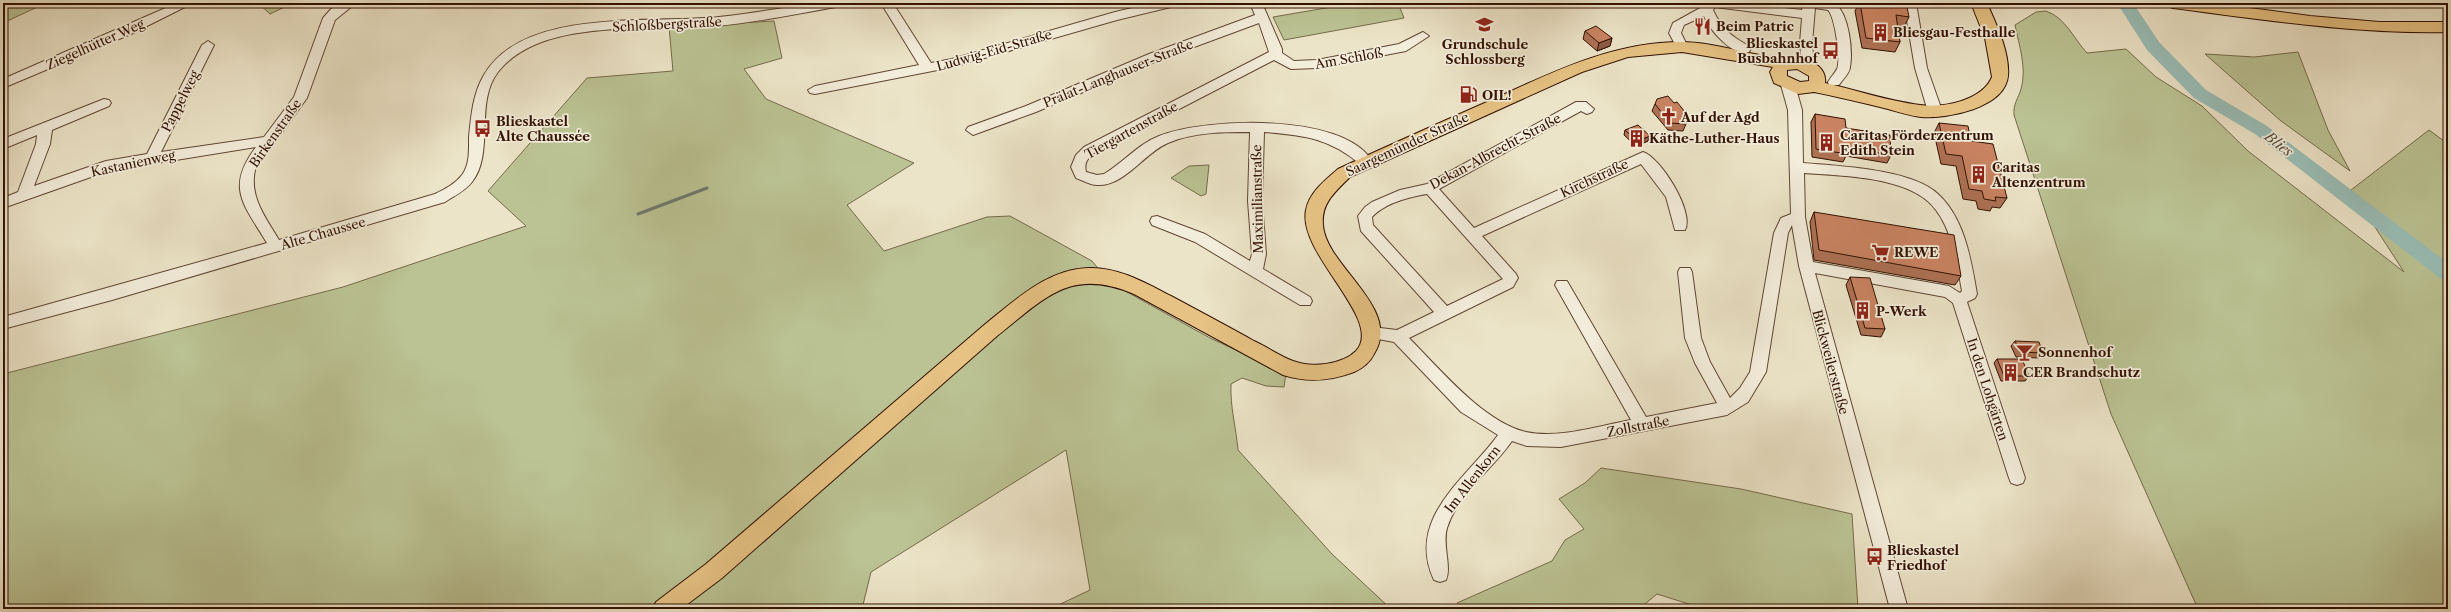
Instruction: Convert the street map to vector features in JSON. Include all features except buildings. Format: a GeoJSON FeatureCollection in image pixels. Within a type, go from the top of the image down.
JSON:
{"type":"FeatureCollection","features":[{"type":"Feature","properties":{"kind":"main road"},"geometry":{"type":"LineString","coordinates":[[2173,3],[2382,27],[2448,27]]}},
{"type":"Feature","properties":{"kind":"main road"},"geometry":{"type":"LineString","coordinates":[[1940,108],[1962,107],[1979,99],[1996,86],[1998,82],[2000,75],[1985,7]]}},
{"type":"Feature","properties":{"kind":"main road","name":"Saargemünder Straße"},"geometry":{"type":"LineString","coordinates":[[1372,333],[1366,312],[1320,243],[1314,217],[1315,206],[1326,186],[1344,172],[1365,161],[1576,68],[1603,58],[1640,50],[1682,47],[1735,54],[1748,53],[1822,86],[1890,105],[1940,108]]}},
{"type":"Feature","properties":{"kind":"main road","name":"Saargemünder Straße"},"geometry":{"type":"LineString","coordinates":[[1798,75],[1834,82],[1894,100],[1940,108]]}},
{"type":"Feature","properties":{"kind":"main road"},"geometry":{"type":"LineString","coordinates":[[664,609],[714,572],[990,331],[1048,286],[1074,276],[1088,275],[1115,278],[1141,289],[1290,369],[1317,374],[1330,373],[1352,365],[1360,359],[1371,341],[1372,333]]}},
{"type":"Feature","properties":{"kind":"street","name":"Ziegelhütter Weg"},"geometry":{"type":"LineString","coordinates":[[3,84],[127,31],[187,3]]}},
{"type":"Feature","properties":{"kind":"street","name":"Birkenstraße"},"geometry":{"type":"LineString","coordinates":[[276,247],[250,203],[246,191],[248,170],[267,141],[300,98],[324,30],[330,7],[350,3]]}},
{"type":"Feature","properties":{"kind":"street","name":"Schloßbergstraße"},"geometry":{"type":"LineString","coordinates":[[546,37],[602,27],[727,20],[836,3]]}},
{"type":"Feature","properties":{"kind":"street"},"geometry":{"type":"LineString","coordinates":[[890,3],[890,8],[928,69]]}},
{"type":"Feature","properties":{"kind":"street","name":"Ludwig-Eid-Straße"},"geometry":{"type":"LineString","coordinates":[[815,90],[928,69],[1171,3]]}},
{"type":"Feature","properties":{"kind":"street"},"geometry":{"type":"LineString","coordinates":[[1256,3],[1276,49],[1275,54]]}},
{"type":"Feature","properties":{"kind":"street"},"geometry":{"type":"LineString","coordinates":[[1910,3],[1921,68],[1940,108]]}},
{"type":"Feature","properties":{"kind":"street"},"geometry":{"type":"LineString","coordinates":[[1711,5],[1717,32],[1723,38],[1748,53]]}},
{"type":"Feature","properties":{"kind":"street"},"geometry":{"type":"LineString","coordinates":[[1682,47],[1675,33],[1679,23],[1711,5],[1760,9],[1832,7],[1837,12],[1841,23],[1844,66],[1834,82]]}},
{"type":"Feature","properties":{"kind":"street"},"geometry":{"type":"LineString","coordinates":[[1798,75],[1806,43],[1809,7]]}},
{"type":"Feature","properties":{"kind":"street","name":"Prälat-Langhauser-Straße"},"geometry":{"type":"LineString","coordinates":[[973,130],[1154,57],[1263,17]]}},
{"type":"Feature","properties":{"kind":"street","name":"Am Schloß"},"geometry":{"type":"LineString","coordinates":[[1275,54],[1291,65],[1317,64],[1402,48],[1423,36]]}},
{"type":"Feature","properties":{"kind":"street","name":"Alte Chaussee"},"geometry":{"type":"LineString","coordinates":[[3,323],[276,247],[422,205],[440,198],[456,188],[468,177],[474,168],[480,105],[487,82],[494,69],[518,48],[546,37]]}},
{"type":"Feature","properties":{"kind":"street","name":"Pappelweg"},"geometry":{"type":"LineString","coordinates":[[152,158],[208,45]]}},
{"type":"Feature","properties":{"kind":"street","name":"Tiergartenstraße"},"geometry":{"type":"LineString","coordinates":[[1275,54],[1089,150],[1079,159],[1077,168],[1080,175],[1089,179],[1107,178],[1116,174],[1152,146],[1172,136],[1211,128],[1257,128],[1299,132],[1346,145],[1365,161]]}},
{"type":"Feature","properties":{"kind":"street","name":"Blickweilerstraße"},"geometry":{"type":"LineString","coordinates":[[1798,75],[1795,110],[1798,217],[1806,266],[1899,609]]}},
{"type":"Feature","properties":{"kind":"street"},"geometry":{"type":"LineString","coordinates":[[3,144],[104,103]]}},
{"type":"Feature","properties":{"kind":"street","name":"Dekan-Albrecht-Straße"},"geometry":{"type":"LineString","coordinates":[[1443,312],[1366,227],[1365,221],[1367,214],[1373,208],[1415,190],[1430,188],[1581,105],[1587,109]]}},
{"type":"Feature","properties":{"kind":"street"},"geometry":{"type":"LineString","coordinates":[[24,195],[43,144],[45,128]]}},
{"type":"Feature","properties":{"kind":"street","name":"Maximilianstraße"},"geometry":{"type":"LineString","coordinates":[[1255,270],[1259,254],[1255,200],[1257,128]]}},
{"type":"Feature","properties":{"kind":"street","name":"Kastanienweg"},"geometry":{"type":"LineString","coordinates":[[3,204],[92,170],[152,158],[237,144],[267,141]]}},
{"type":"Feature","properties":{"kind":"street","name":"Kirchstraße"},"geometry":{"type":"LineString","coordinates":[[1471,234],[1643,157],[1676,198],[1679,207],[1680,226]]}},
{"type":"Feature","properties":{"kind":"street"},"geometry":{"type":"LineString","coordinates":[[1797,167],[1909,183],[1932,196],[1946,216],[1959,243],[1970,294],[1959,300],[1949,292],[1806,266]]}},
{"type":"Feature","properties":{"kind":"street"},"geometry":{"type":"LineString","coordinates":[[1372,333],[1398,336],[1443,312],[1508,283],[1511,278],[1430,188]]}},
{"type":"Feature","properties":{"kind":"street","name":"Zollstraße"},"geometry":{"type":"LineString","coordinates":[[1398,336],[1467,407],[1508,433],[1527,440],[1544,441],[1642,425],[1727,408],[1740,400],[1752,385],[1758,372],[1781,233],[1784,223],[1789,218],[1798,217]]}},
{"type":"Feature","properties":{"kind":"street","name":"Maximilianstraße"},"geometry":{"type":"LineString","coordinates":[[1157,222],[1200,238],[1305,301]]}},
{"type":"Feature","properties":{"kind":"street"},"geometry":{"type":"LineString","coordinates":[[1682,280],[1693,338],[1703,363],[1727,408]]}},
{"type":"Feature","properties":{"kind":"street"},"geometry":{"type":"LineString","coordinates":[[1562,285],[1642,425]]}},
{"type":"Feature","properties":{"kind":"street","name":"In den Lohgärten"},"geometry":{"type":"LineString","coordinates":[[1959,300],[2017,478]]}},
{"type":"Feature","properties":{"kind":"street","name":"Im Allenkorn"},"geometry":{"type":"LineString","coordinates":[[1440,574],[1436,539],[1438,528],[1444,515],[1459,493],[1508,433]]}},
{"type":"Feature","properties":{"kind":"green space"},"geometry":{"type":"Polygon","coordinates":[[[3,3],[46,3],[3,23],[3,3]]]}},
{"type":"Feature","properties":{"kind":"green space"},"geometry":{"type":"Polygon","coordinates":[[[258,3],[293,3],[270,14],[258,3]]]}},
{"type":"Feature","properties":{"kind":"green space"},"geometry":{"type":"Polygon","coordinates":[[[1355,3],[1398,3],[1404,18],[1284,40],[1273,17],[1355,3]]]}},
{"type":"Feature","properties":{"kind":"green space"},"geometry":{"type":"Polygon","coordinates":[[[2046,11],[2059,18],[2064,23],[2087,53],[2126,49],[2156,77],[2202,106],[2248,151],[2404,272],[2351,190],[2429,130],[2448,144],[2448,609],[2198,609],[2111,414],[2014,115],[2014,108],[2023,81],[2022,57],[2015,25],[2036,12],[2046,11]]]}},
{"type":"Feature","properties":{"kind":"green space"},"geometry":{"type":"Polygon","coordinates":[[[774,21],[782,58],[744,69],[766,99],[914,163],[847,205],[884,251],[987,217],[1010,216],[1092,261],[1109,282],[1210,338],[1286,373],[1284,387],[1266,386],[1242,378],[1231,384],[1232,409],[1238,450],[1332,554],[1391,609],[1050,609],[1090,590],[1066,450],[871,572],[862,609],[3,609],[3,374],[343,287],[526,226],[488,191],[587,78],[673,71],[669,27],[774,21]]]}},
{"type":"Feature","properties":{"kind":"green space"},"geometry":{"type":"Polygon","coordinates":[[[2298,52],[2328,130],[2350,171],[2281,121],[2205,54],[2254,57],[2298,52]]]}},
{"type":"Feature","properties":{"kind":"green space"},"geometry":{"type":"Polygon","coordinates":[[[1209,165],[1206,194],[1201,196],[1171,178],[1189,166],[1209,165]]]}},
{"type":"Feature","properties":{"kind":"green space"},"geometry":{"type":"Polygon","coordinates":[[[1601,468],[1741,489],[1852,514],[1858,609],[1695,609],[1695,606],[1657,594],[1639,609],[1461,609],[1457,603],[1552,561],[1565,540],[1584,529],[1559,499],[1585,483],[1601,468]]]}},
{"type":"Feature","properties":{"kind":"waterway","name":"Blies"},"geometry":{"type":"LineString","coordinates":[[2125,3],[2153,46],[2200,94],[2261,130],[2448,274]]}},
{"type":"Feature","properties":{"kind":"waterway"},"geometry":{"type":"LineString","coordinates":[[638,214],[707,188]]}},
{"type":"Feature","properties":{"kind":"place","name":"Grundschule Schlossberg"},"geometry":{"type":"Point","coordinates":[1485,25]}},
{"type":"Feature","properties":{"kind":"place","name":"Beim Patric"},"geometry":{"type":"Point","coordinates":[1703,26]}},
{"type":"Feature","properties":{"kind":"place","name":"Bliesgau-Festhalle"},"geometry":{"type":"Point","coordinates":[1880,32]}},
{"type":"Feature","properties":{"kind":"place","name":"Blieskastel Busbahnhof"},"geometry":{"type":"Point","coordinates":[1831,50]}},
{"type":"Feature","properties":{"kind":"place","name":"OIL!"},"geometry":{"type":"Point","coordinates":[1469,95]}},
{"type":"Feature","properties":{"kind":"place","name":"Auf der Agd"},"geometry":{"type":"Point","coordinates":[1668,117]}},
{"type":"Feature","properties":{"kind":"place","name":"Blieskastel Alte Chaussée"},"geometry":{"type":"Point","coordinates":[483,128]}},
{"type":"Feature","properties":{"kind":"place","name":"Käthe-Luther-Haus"},"geometry":{"type":"Point","coordinates":[1636,138]}},
{"type":"Feature","properties":{"kind":"place","name":"Caritas Förderzentrum Edith Stein"},"geometry":{"type":"Point","coordinates":[1827,142]}},
{"type":"Feature","properties":{"kind":"place","name":"Caritas Altenzentrum"},"geometry":{"type":"Point","coordinates":[1979,174]}},
{"type":"Feature","properties":{"kind":"place","name":"REWE"},"geometry":{"type":"Point","coordinates":[1881,252]}},
{"type":"Feature","properties":{"kind":"place","name":"P-Werk"},"geometry":{"type":"Point","coordinates":[1863,311]}},
{"type":"Feature","properties":{"kind":"place","name":"Sonnenhof"},"geometry":{"type":"Point","coordinates":[2025,352]}},
{"type":"Feature","properties":{"kind":"place","name":"CER Brandschutz"},"geometry":{"type":"Point","coordinates":[2010,372]}},
{"type":"Feature","properties":{"kind":"place","name":"Blieskastel Friedhof"},"geometry":{"type":"Point","coordinates":[1874,557]}}]}
